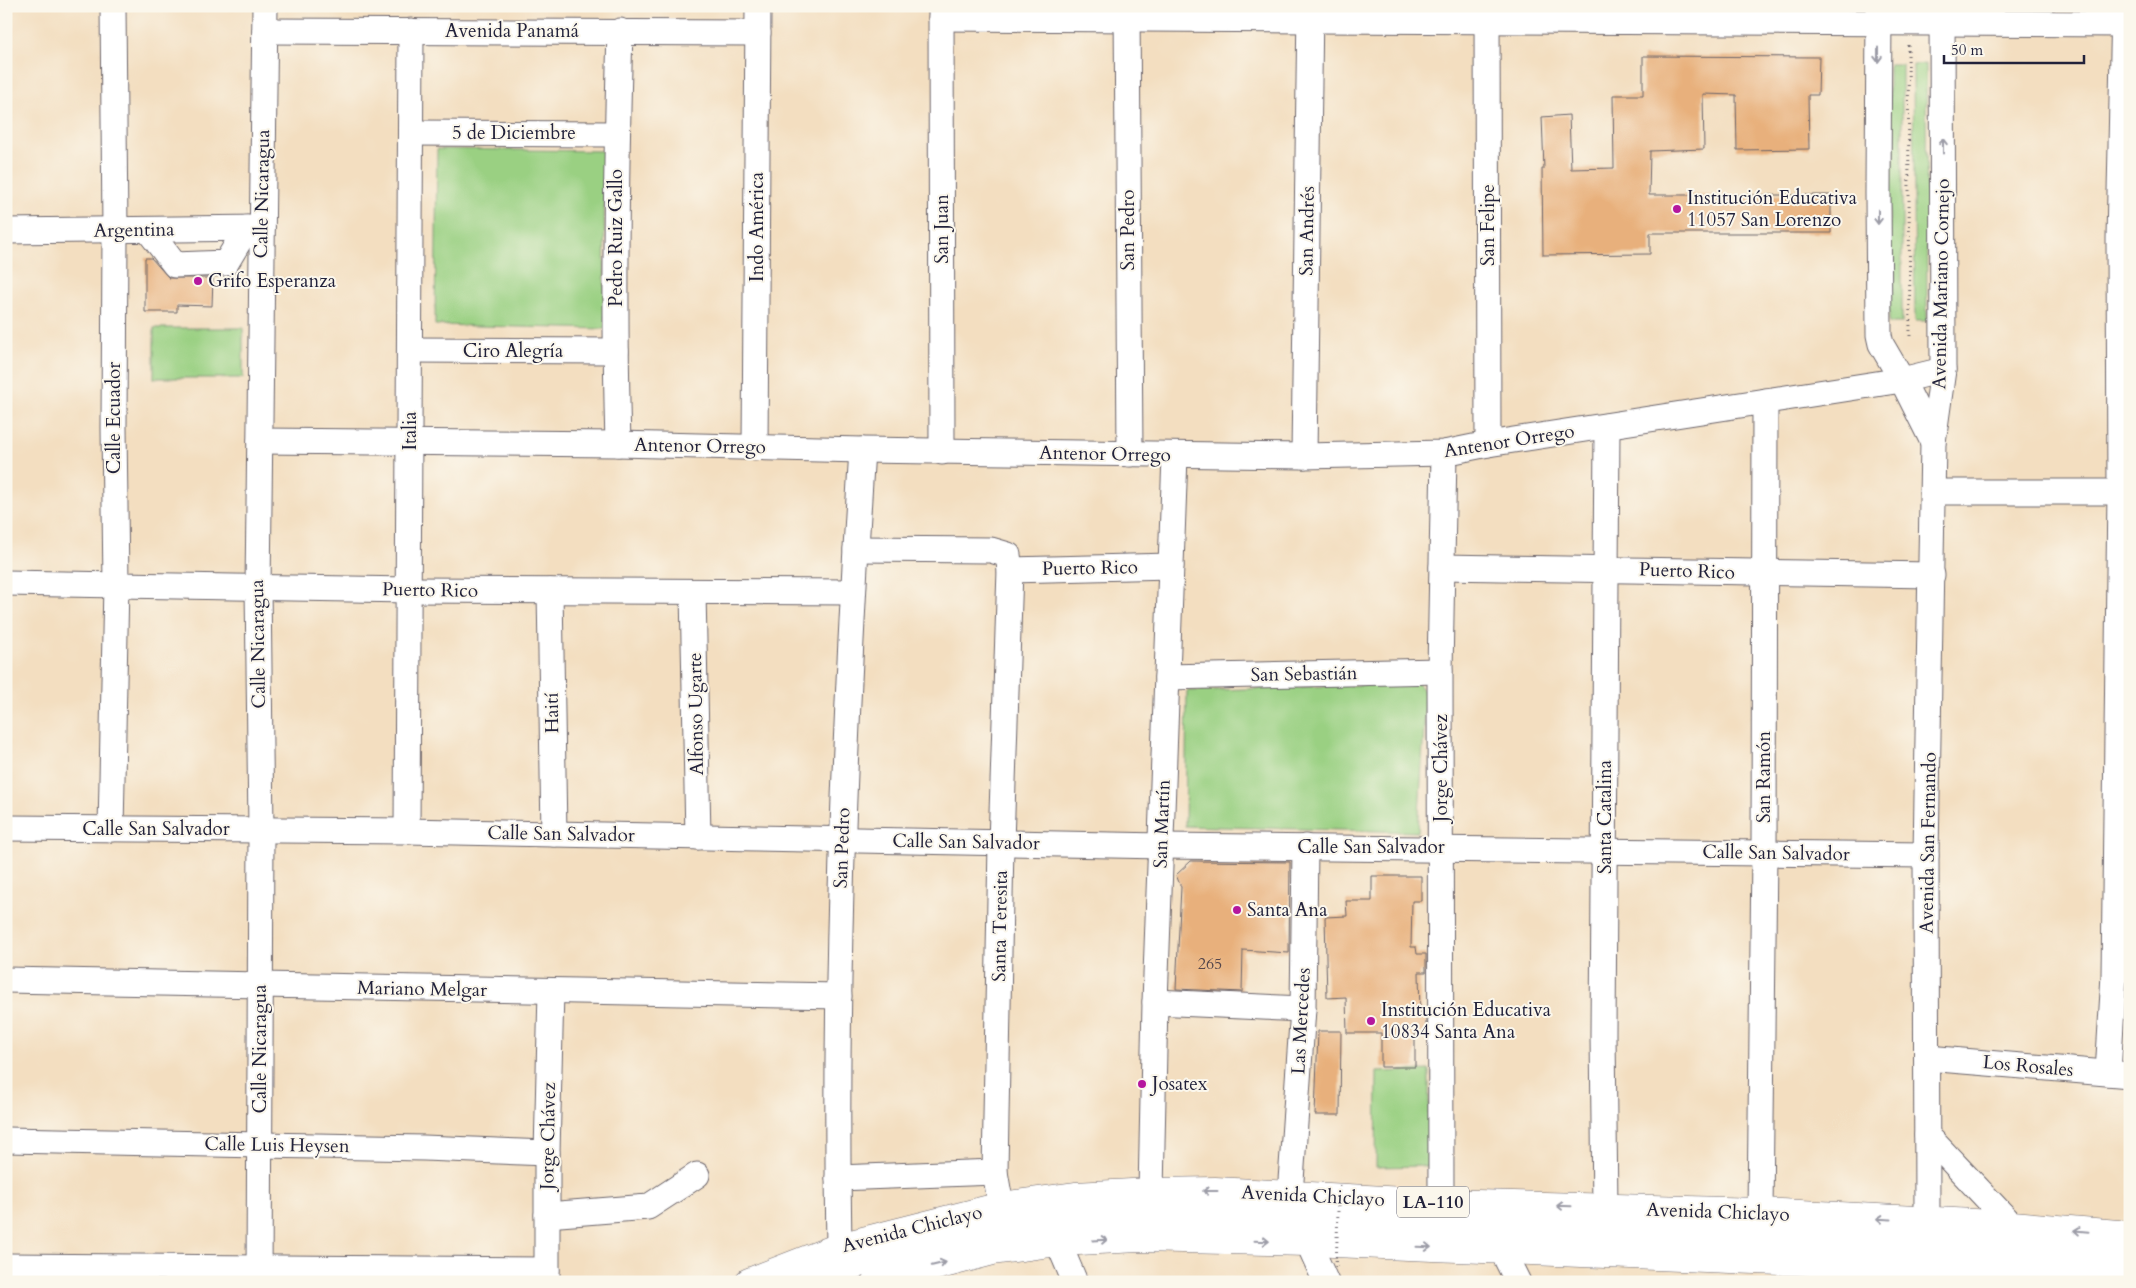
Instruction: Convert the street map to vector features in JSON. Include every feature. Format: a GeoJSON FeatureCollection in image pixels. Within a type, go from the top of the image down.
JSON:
{"type":"FeatureCollection","features":[{"type":"Feature","properties":{"kind":"main road","name":"Avenida Chiclayo"},"geometry":{"type":"LineString","coordinates":[[749,1282],[839,1247],[1001,1206],[1075,1196],[1215,1191],[1442,1203],[1760,1212],[1931,1254],[2116,1282]]}},
{"type":"Feature","properties":{"kind":"main road","name":"Avenida Chiclayo"},"geometry":{"type":"LineString","coordinates":[[876,1282],[993,1251],[1058,1242],[1139,1238],[1308,1242],[1502,1250],[1931,1254],[2012,1225],[2130,1235]]}},
{"type":"Feature","properties":{"kind":"street","name":"Calle Ecuador"},"geometry":{"type":"LineString","coordinates":[[111,829],[116,584],[113,6]]}},
{"type":"Feature","properties":{"kind":"street","name":"Calle Nicaragua"},"geometry":{"type":"LineString","coordinates":[[259,1275],[261,829],[258,587],[260,441],[255,228],[265,6]]}},
{"type":"Feature","properties":{"kind":"street","name":"Indo América"},"geometry":{"type":"LineString","coordinates":[[755,448],[758,6]]}},
{"type":"Feature","properties":{"kind":"street"},"geometry":{"type":"LineString","coordinates":[[941,12],[1942,15],[2126,18],[2119,240],[2125,492],[2114,975],[2119,1074]]}},
{"type":"Feature","properties":{"kind":"street","name":"San Juan"},"geometry":{"type":"LineString","coordinates":[[941,12],[942,452]]}},
{"type":"Feature","properties":{"kind":"street","name":"San Pedro"},"geometry":{"type":"LineString","coordinates":[[1127,13],[1130,454]]}},
{"type":"Feature","properties":{"kind":"street","name":"San Andrés"},"geometry":{"type":"LineString","coordinates":[[1304,456],[1310,13]]}},
{"type":"Feature","properties":{"kind":"street","name":"San Felipe"},"geometry":{"type":"LineString","coordinates":[[1487,14],[1488,444]]}},
{"type":"Feature","properties":{"kind":"street","name":"Avenida Mariano Cornejo"},"geometry":{"type":"LineString","coordinates":[[1879,15],[1878,317],[1881,344],[1902,380],[1933,442]]}},
{"type":"Feature","properties":{"kind":"street","name":"Avenida Mariano Cornejo"},"geometry":{"type":"LineString","coordinates":[[1933,442],[1943,370],[1942,15]]}},
{"type":"Feature","properties":{"kind":"street","name":"Avenida Panamá"},"geometry":{"type":"LineString","coordinates":[[265,31],[758,32]]}},
{"type":"Feature","properties":{"kind":"street","name":"Italia"},"geometry":{"type":"LineString","coordinates":[[407,831],[411,31]]}},
{"type":"Feature","properties":{"kind":"street","name":"Pedro Ruiz Gallo"},"geometry":{"type":"LineString","coordinates":[[618,444],[616,351],[617,134],[620,31]]}},
{"type":"Feature","properties":{"kind":"street","name":"5 de Diciembre"},"geometry":{"type":"LineString","coordinates":[[411,133],[617,134]]}},
{"type":"Feature","properties":{"kind":"street","name":"Argentina"},"geometry":{"type":"LineString","coordinates":[[6,231],[255,228]]}},
{"type":"Feature","properties":{"kind":"street"},"geometry":{"type":"LineString","coordinates":[[148,230],[174,265],[226,264],[255,228]]}},
{"type":"Feature","properties":{"kind":"street","name":"Ciro Alegría"},"geometry":{"type":"LineString","coordinates":[[410,350],[616,351]]}},
{"type":"Feature","properties":{"kind":"street","name":"Antenor Orrego"},"geometry":{"type":"LineString","coordinates":[[260,441],[618,444],[1175,456],[1444,453],[1488,444],[1902,380],[1943,370]]}},
{"type":"Feature","properties":{"kind":"street","name":"San Ramón"},"geometry":{"type":"LineString","coordinates":[[1760,1212],[1764,852],[1765,401]]}},
{"type":"Feature","properties":{"kind":"street","name":"Santa Catalina"},"geometry":{"type":"LineString","coordinates":[[1605,1208],[1603,1035],[1606,850],[1605,569],[1607,426]]}},
{"type":"Feature","properties":{"kind":"street","name":"Avenida San Fernando"},"geometry":{"type":"LineString","coordinates":[[1931,1254],[1927,1135],[1926,855],[1933,442]]}},
{"type":"Feature","properties":{"kind":"street","name":"San Pedro"},"geometry":{"type":"LineString","coordinates":[[839,1247],[839,996],[842,840],[853,592],[862,450]]}},
{"type":"Feature","properties":{"kind":"street","name":"Jorge Chávez"},"geometry":{"type":"LineString","coordinates":[[1442,1203],[1440,671],[1444,453]]}},
{"type":"Feature","properties":{"kind":"street","name":"San Martín"},"geometry":{"type":"LineString","coordinates":[[1150,1192],[1175,456]]}},
{"type":"Feature","properties":{"kind":"street"},"geometry":{"type":"LineString","coordinates":[[1932,492],[2125,492]]}},
{"type":"Feature","properties":{"kind":"street","name":"Puerto Rico"},"geometry":{"type":"LineString","coordinates":[[856,549],[991,550],[1009,562],[1171,566]]}},
{"type":"Feature","properties":{"kind":"street","name":"Santa Teresita"},"geometry":{"type":"LineString","coordinates":[[1001,1206],[995,1172],[1001,843],[1009,562]]}},
{"type":"Feature","properties":{"kind":"street","name":"Puerto Rico"},"geometry":{"type":"LineString","coordinates":[[1442,567],[1932,575]]}},
{"type":"Feature","properties":{"kind":"street","name":"Puerto Rico"},"geometry":{"type":"LineString","coordinates":[[6,583],[409,590],[853,592]]}},
{"type":"Feature","properties":{"kind":"street","name":"Haití"},"geometry":{"type":"LineString","coordinates":[[550,591],[554,834]]}},
{"type":"Feature","properties":{"kind":"street","name":"Alfonso Ugarte"},"geometry":{"type":"LineString","coordinates":[[694,592],[698,837]]}},
{"type":"Feature","properties":{"kind":"street","name":"San Sebastián"},"geometry":{"type":"LineString","coordinates":[[1167,677],[1440,671]]}},
{"type":"Feature","properties":{"kind":"street","name":"Calle San Salvador"},"geometry":{"type":"LineString","coordinates":[[6,828],[407,831],[1162,846],[1926,855]]}},
{"type":"Feature","properties":{"kind":"street","name":"Las Mercedes"},"geometry":{"type":"LineString","coordinates":[[1290,1195],[1303,1009],[1305,847]]}},
{"type":"Feature","properties":{"kind":"street","name":"Mariano Melgar"},"geometry":{"type":"LineString","coordinates":[[6,980],[839,996]]}},
{"type":"Feature","properties":{"kind":"street","name":"Jorge Chávez"},"geometry":{"type":"LineString","coordinates":[[547,1276],[547,1154],[552,991]]}},
{"type":"Feature","properties":{"kind":"street"},"geometry":{"type":"LineString","coordinates":[[1155,1002],[1303,1009]]}},
{"type":"Feature","properties":{"kind":"street","name":"Los Rosales"},"geometry":{"type":"LineString","coordinates":[[1927,1058],[2119,1074]]}},
{"type":"Feature","properties":{"kind":"street"},"geometry":{"type":"LineString","coordinates":[[1927,1135],[2012,1225]]}},
{"type":"Feature","properties":{"kind":"street","name":"Calle Luis Heysen"},"geometry":{"type":"LineString","coordinates":[[6,1140],[424,1148],[547,1154]]}},
{"type":"Feature","properties":{"kind":"street"},"geometry":{"type":"LineString","coordinates":[[838,1178],[995,1172]]}},
{"type":"Feature","properties":{"kind":"street"},"geometry":{"type":"LineString","coordinates":[[547,1215],[648,1207],[697,1175]]}},
{"type":"Feature","properties":{"kind":"street","name":"Avenida Chiclayo"},"geometry":{"type":"LineString","coordinates":[[810,1282],[910,1249],[969,1234],[1042,1222],[1120,1214],[1229,1214],[1931,1254],[2130,1260]]}},
{"type":"Feature","properties":{"kind":"street"},"geometry":{"type":"LineString","coordinates":[[1058,1242],[1075,1282]]}},
{"type":"Feature","properties":{"kind":"street"},"geometry":{"type":"LineString","coordinates":[[1308,1242],[1331,1275]]}},
{"type":"Feature","properties":{"kind":"street"},"geometry":{"type":"LineString","coordinates":[[1502,1250],[1518,1282]]}},
{"type":"Feature","properties":{"kind":"street"},"geometry":{"type":"LineString","coordinates":[[6,1266],[112,1274],[547,1276]]}},
{"type":"Feature","properties":{"kind":"path"},"geometry":{"type":"LineString","coordinates":[[1908,45],[1910,338]]}},
{"type":"Feature","properties":{"kind":"path"},"geometry":{"type":"LineString","coordinates":[[1331,1275],[1339,1183]]}},
{"type":"Feature","properties":{"kind":"green space"},"geometry":{"type":"Polygon","coordinates":[[[1889,64],[1902,64],[1902,323],[1889,323],[1889,64]]]}},
{"type":"Feature","properties":{"kind":"green space"},"geometry":{"type":"Polygon","coordinates":[[[1926,64],[1927,321],[1915,321],[1913,65],[1926,64]]]}},
{"type":"Feature","properties":{"kind":"green space"},"geometry":{"type":"Polygon","coordinates":[[[437,149],[604,151],[605,329],[435,325],[437,149]]]}},
{"type":"Feature","properties":{"kind":"green space"},"geometry":{"type":"Polygon","coordinates":[[[154,328],[243,328],[243,378],[154,378],[154,328]]]}},
{"type":"Feature","properties":{"kind":"green space"},"geometry":{"type":"Polygon","coordinates":[[[1418,683],[1426,693],[1418,832],[1185,826],[1187,691],[1418,683]]]}},
{"type":"Feature","properties":{"kind":"green space"},"geometry":{"type":"Polygon","coordinates":[[[1429,1070],[1429,1166],[1376,1167],[1377,1072],[1429,1070]]]}},
{"type":"Feature","properties":{"kind":"building"},"geometry":{"type":"Polygon","coordinates":[[[1643,56],[1819,57],[1818,95],[1808,95],[1809,149],[1737,150],[1736,95],[1703,94],[1704,149],[1650,151],[1649,195],[1831,195],[1831,233],[1650,233],[1650,254],[1543,255],[1542,169],[1544,169],[1542,117],[1569,115],[1571,169],[1614,168],[1613,95],[1643,95],[1643,56]]]}},
{"type":"Feature","properties":{"kind":"building"},"geometry":{"type":"Polygon","coordinates":[[[145,258],[151,258],[169,278],[213,278],[212,306],[177,305],[177,312],[145,312],[145,258]]]}},
{"type":"Feature","properties":{"kind":"building","name":"Santa Ana"},"geometry":{"type":"Polygon","coordinates":[[[1191,861],[1290,862],[1289,953],[1243,950],[1242,992],[1176,989],[1181,887],[1176,875],[1191,861]]]}},
{"type":"Feature","properties":{"kind":"building"},"geometry":{"type":"Polygon","coordinates":[[[1372,876],[1421,876],[1421,901],[1412,901],[1411,947],[1416,947],[1417,954],[1426,954],[1426,972],[1419,972],[1420,1014],[1426,1014],[1426,1033],[1415,1033],[1415,1067],[1381,1067],[1381,1033],[1347,1033],[1346,997],[1327,998],[1325,917],[1347,916],[1346,901],[1372,901],[1372,876]]]}},
{"type":"Feature","properties":{"kind":"building"},"geometry":{"type":"Polygon","coordinates":[[[1318,1031],[1341,1031],[1340,1115],[1315,1115],[1318,1031]]]}},
{"type":"Feature","properties":{"kind":"place","name":"Institución Educativa 11057 San Lorenzo"},"geometry":{"type":"Point","coordinates":[1677,209]}},
{"type":"Feature","properties":{"kind":"place","name":"Grifo Esperanza"},"geometry":{"type":"Point","coordinates":[198,281]}},
{"type":"Feature","properties":{"kind":"place","name":"Santa Ana"},"geometry":{"type":"Point","coordinates":[1237,910]}},
{"type":"Feature","properties":{"kind":"place","name":"Institución Educativa 10834 Santa Ana"},"geometry":{"type":"Point","coordinates":[1371,1021]}},
{"type":"Feature","properties":{"kind":"place","name":"Josatex"},"geometry":{"type":"Point","coordinates":[1142,1084]}}]}
